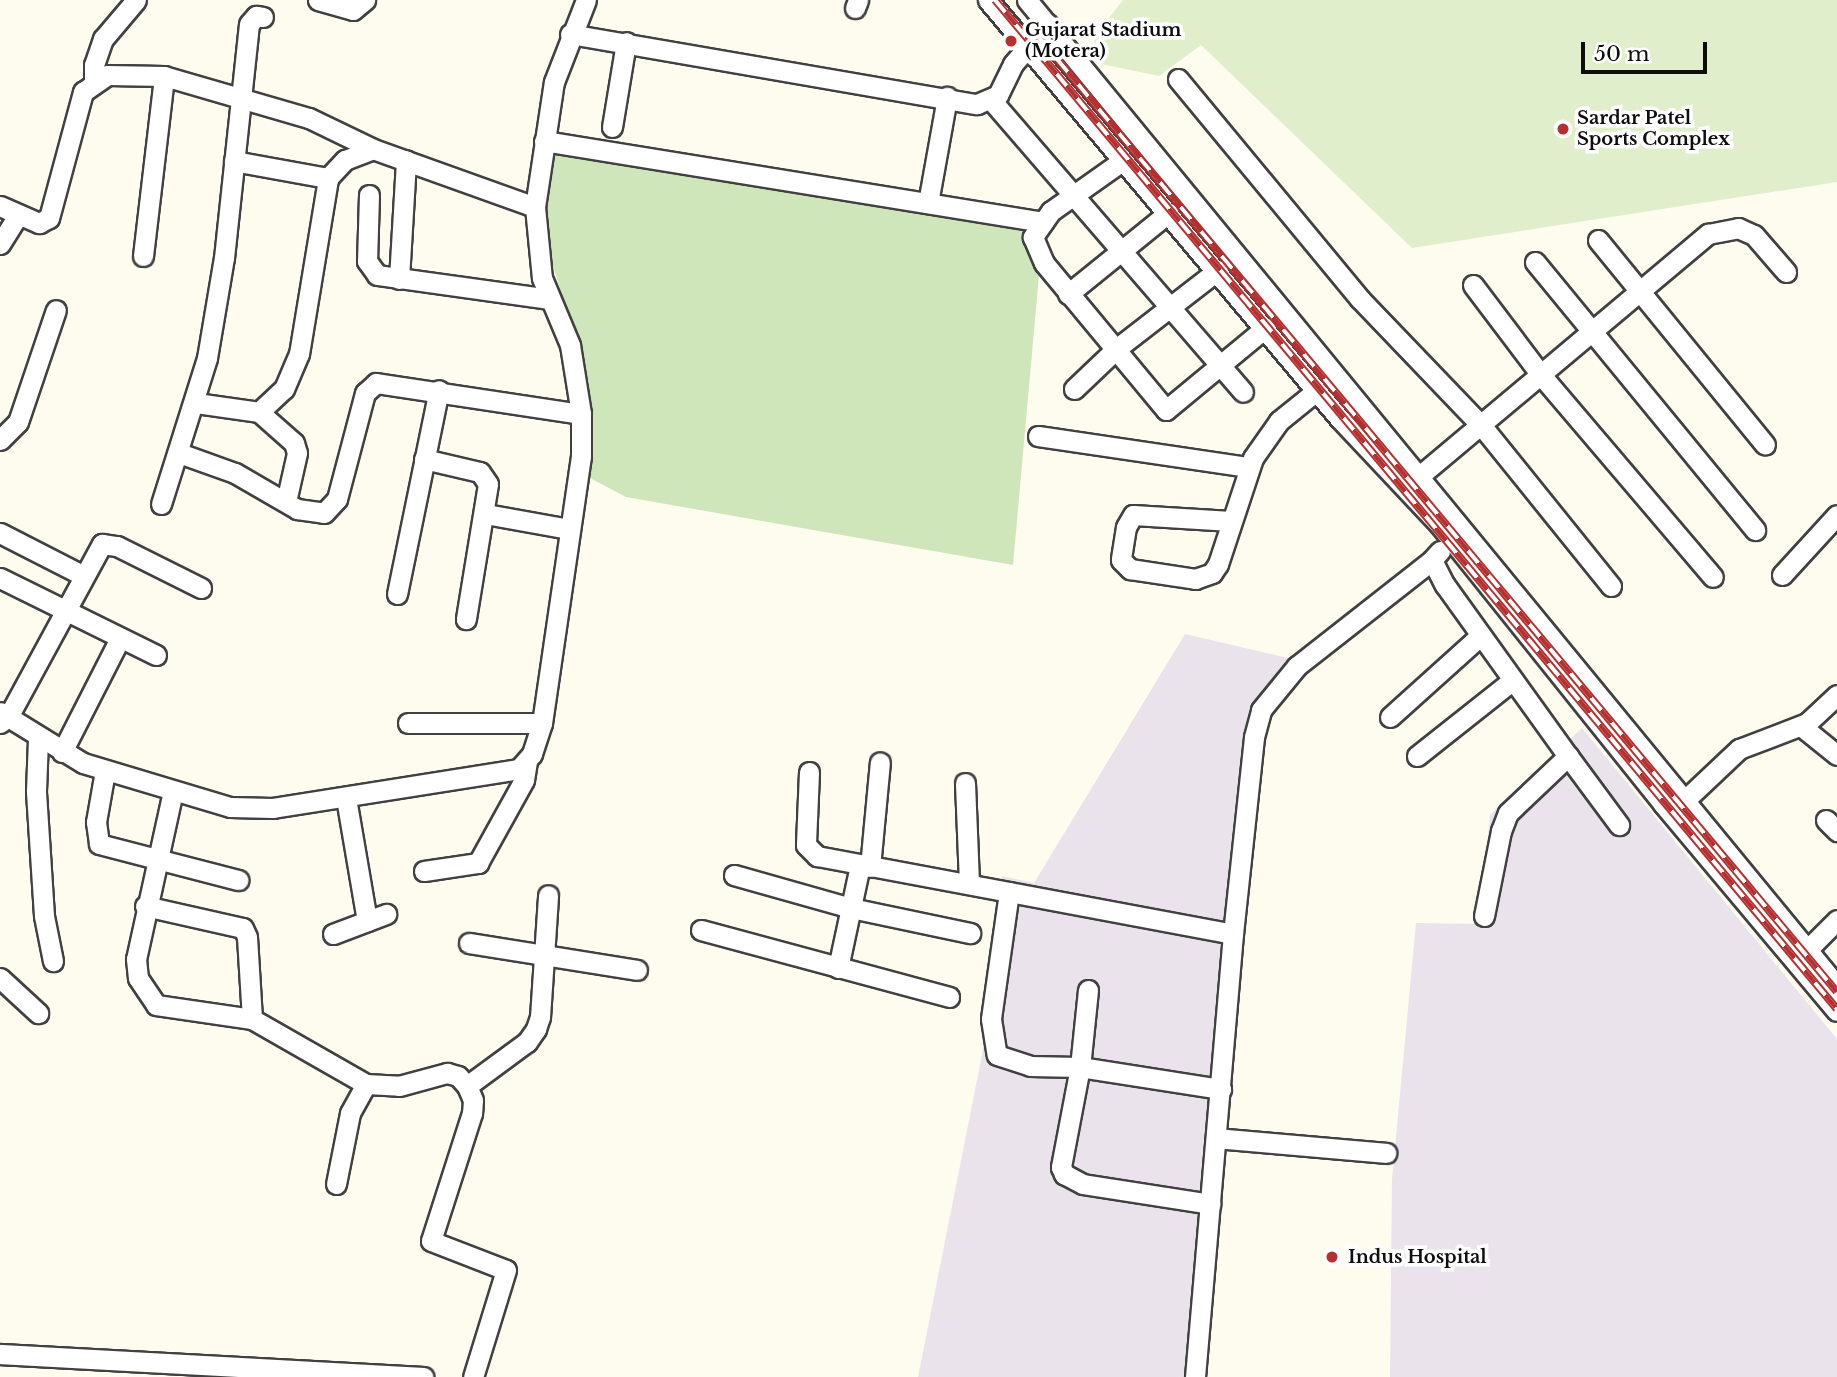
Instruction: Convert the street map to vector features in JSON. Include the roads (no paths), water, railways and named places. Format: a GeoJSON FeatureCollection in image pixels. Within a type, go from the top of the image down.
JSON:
{"type":"FeatureCollection","features":[{"type":"Feature","properties":{"kind":"street"},"geometry":{"type":"LineString","coordinates":[[0,206],[39,223],[49,218],[76,109],[94,81],[94,65],[103,39],[136,0]]}},
{"type":"Feature","properties":{"kind":"street"},"geometry":{"type":"LineString","coordinates":[[318,0],[353,10],[365,0]]}},
{"type":"Feature","properties":{"kind":"street"},"geometry":{"type":"LineString","coordinates":[[988,0],[1122,161],[1218,270],[1316,391],[1413,482]]}},
{"type":"Feature","properties":{"kind":"street"},"geometry":{"type":"LineString","coordinates":[[1027,0],[1413,482],[1837,986]]}},
{"type":"Feature","properties":{"kind":"street"},"geometry":{"type":"LineString","coordinates":[[424,871],[478,863],[524,780],[527,761],[542,723],[581,456],[581,414],[570,345],[550,299],[536,246],[535,207],[554,82],[579,2]]}},
{"type":"Feature","properties":{"kind":"street"},"geometry":{"type":"LineString","coordinates":[[161,504],[196,403],[216,309],[249,24],[256,16],[263,17]]}},
{"type":"Feature","properties":{"kind":"street"},"geometry":{"type":"LineString","coordinates":[[570,34],[976,104],[992,101],[1027,46],[1048,24]]}},
{"type":"Feature","properties":{"kind":"street"},"geometry":{"type":"LineString","coordinates":[[612,127],[625,43]]}},
{"type":"Feature","properties":{"kind":"street"},"geometry":{"type":"LineString","coordinates":[[94,81],[120,73],[164,76],[242,96],[309,118],[373,149],[535,207]]}},
{"type":"Feature","properties":{"kind":"street"},"geometry":{"type":"LineString","coordinates":[[143,256],[164,76]]}},
{"type":"Feature","properties":{"kind":"street"},"geometry":{"type":"LineString","coordinates":[[1178,79],[1360,299],[1481,425],[1611,586]]}},
{"type":"Feature","properties":{"kind":"street"},"geometry":{"type":"LineString","coordinates":[[928,203],[947,97]]}},
{"type":"Feature","properties":{"kind":"street"},"geometry":{"type":"LineString","coordinates":[[992,101],[1243,391]]}},
{"type":"Feature","properties":{"kind":"street"},"geometry":{"type":"LineString","coordinates":[[544,141],[1043,222]]}},
{"type":"Feature","properties":{"kind":"street"},"geometry":{"type":"LineString","coordinates":[[259,412],[284,389],[299,354],[328,178],[345,160],[373,149]]}},
{"type":"Feature","properties":{"kind":"street"},"geometry":{"type":"LineString","coordinates":[[398,279],[406,160]]}},
{"type":"Feature","properties":{"kind":"street"},"geometry":{"type":"LineString","coordinates":[[234,161],[328,178]]}},
{"type":"Feature","properties":{"kind":"street"},"geometry":{"type":"LineString","coordinates":[[1122,161],[1043,222],[1033,237],[1044,263],[1166,410],[1265,328]]}},
{"type":"Feature","properties":{"kind":"street"},"geometry":{"type":"LineString","coordinates":[[369,195],[367,261],[377,275],[550,299]]}},
{"type":"Feature","properties":{"kind":"street"},"geometry":{"type":"LineString","coordinates":[[1068,294],[1168,212]]}},
{"type":"Feature","properties":{"kind":"street"},"geometry":{"type":"LineString","coordinates":[[0,244],[18,215]]}},
{"type":"Feature","properties":{"kind":"street"},"geometry":{"type":"LineString","coordinates":[[1413,482],[1718,229],[1738,228],[1754,234],[1786,272]]}},
{"type":"Feature","properties":{"kind":"street"},"geometry":{"type":"LineString","coordinates":[[1598,240],[1765,445]]}},
{"type":"Feature","properties":{"kind":"street"},"geometry":{"type":"LineString","coordinates":[[1535,262],[1755,530]]}},
{"type":"Feature","properties":{"kind":"street"},"geometry":{"type":"LineString","coordinates":[[1074,388],[1116,349],[1218,270]]}},
{"type":"Feature","properties":{"kind":"street"},"geometry":{"type":"LineString","coordinates":[[1473,285],[1541,375],[1713,578]]}},
{"type":"Feature","properties":{"kind":"street"},"geometry":{"type":"LineString","coordinates":[[0,440],[18,422],[56,310]]}},
{"type":"Feature","properties":{"kind":"street"},"geometry":{"type":"LineString","coordinates":[[179,453],[235,473],[307,513],[324,513],[332,508],[370,386],[384,381],[581,414]]}},
{"type":"Feature","properties":{"kind":"street"},"geometry":{"type":"LineString","coordinates":[[397,594],[439,390]]}},
{"type":"Feature","properties":{"kind":"street"},"geometry":{"type":"LineString","coordinates":[[1231,521],[1133,515],[1126,527],[1121,560],[1130,569],[1206,578],[1218,564],[1249,467],[1279,421],[1316,391]]}},
{"type":"Feature","properties":{"kind":"street"},"geometry":{"type":"LineString","coordinates":[[196,403],[259,412],[294,443],[297,453],[286,502]]}},
{"type":"Feature","properties":{"kind":"street"},"geometry":{"type":"LineString","coordinates":[[1038,436],[1249,467]]}},
{"type":"Feature","properties":{"kind":"street"},"geometry":{"type":"LineString","coordinates":[[425,459],[486,476],[486,514],[466,619]]}},
{"type":"Feature","properties":{"kind":"street"},"geometry":{"type":"LineString","coordinates":[[486,514],[569,529]]}},
{"type":"Feature","properties":{"kind":"street"},"geometry":{"type":"LineString","coordinates":[[1782,575],[1837,515]]}},
{"type":"Feature","properties":{"kind":"street"},"geometry":{"type":"LineString","coordinates":[[1195,1377],[1233,934],[1254,737],[1261,710],[1297,666],[1432,560],[1454,531]]}},
{"type":"Feature","properties":{"kind":"street"},"geometry":{"type":"LineString","coordinates":[[1454,531],[1663,804],[1837,1011]]}},
{"type":"Feature","properties":{"kind":"street"},"geometry":{"type":"LineString","coordinates":[[0,533],[82,575]]}},
{"type":"Feature","properties":{"kind":"street"},"geometry":{"type":"LineString","coordinates":[[201,588],[109,543],[98,547],[3,717],[62,752],[105,771],[173,791],[252,809],[510,773],[527,761]]}},
{"type":"Feature","properties":{"kind":"street"},"geometry":{"type":"LineString","coordinates":[[1432,560],[1481,635],[1619,825]]}},
{"type":"Feature","properties":{"kind":"street"},"geometry":{"type":"LineString","coordinates":[[0,578],[156,655]]}},
{"type":"Feature","properties":{"kind":"street"},"geometry":{"type":"LineString","coordinates":[[1390,717],[1481,635]]}},
{"type":"Feature","properties":{"kind":"street"},"geometry":{"type":"LineString","coordinates":[[62,752],[120,638]]}},
{"type":"Feature","properties":{"kind":"street"},"geometry":{"type":"LineString","coordinates":[[1417,756],[1513,680]]}},
{"type":"Feature","properties":{"kind":"street"},"geometry":{"type":"LineString","coordinates":[[1684,801],[1739,749],[1801,726],[1833,706]]}},
{"type":"Feature","properties":{"kind":"street"},"geometry":{"type":"LineString","coordinates":[[408,723],[542,723]]}},
{"type":"Feature","properties":{"kind":"street"},"geometry":{"type":"LineString","coordinates":[[1801,726],[1837,755]]}},
{"type":"Feature","properties":{"kind":"street"},"geometry":{"type":"LineString","coordinates":[[38,739],[36,792],[44,916],[53,961]]}},
{"type":"Feature","properties":{"kind":"street"},"geometry":{"type":"LineString","coordinates":[[1484,916],[1500,831],[1508,813],[1568,756]]}},
{"type":"Feature","properties":{"kind":"street"},"geometry":{"type":"LineString","coordinates":[[838,968],[851,908],[865,866],[880,762]]}},
{"type":"Feature","properties":{"kind":"street"},"geometry":{"type":"LineString","coordinates":[[105,771],[96,822],[99,844],[156,862],[238,880]]}},
{"type":"Feature","properties":{"kind":"street"},"geometry":{"type":"LineString","coordinates":[[809,772],[806,845],[817,856],[1233,934]]}},
{"type":"Feature","properties":{"kind":"street"},"geometry":{"type":"LineString","coordinates":[[965,783],[969,884]]}},
{"type":"Feature","properties":{"kind":"street"},"geometry":{"type":"LineString","coordinates":[[173,791],[135,959],[147,996],[167,1009],[251,1019],[366,1084],[399,1086],[447,1073],[458,1076],[467,1086],[473,1100],[472,1113],[431,1241],[506,1270],[472,1377]]}},
{"type":"Feature","properties":{"kind":"street"},"geometry":{"type":"LineString","coordinates":[[333,934],[377,918],[346,798]]}},
{"type":"Feature","properties":{"kind":"street"},"geometry":{"type":"LineString","coordinates":[[734,875],[851,908],[970,933]]}},
{"type":"Feature","properties":{"kind":"street"},"geometry":{"type":"LineString","coordinates":[[1009,892],[991,1019],[992,1044],[997,1055],[1030,1066],[1080,1067],[1221,1089]]}},
{"type":"Feature","properties":{"kind":"street"},"geometry":{"type":"LineString","coordinates":[[467,1086],[527,1042],[536,1029],[548,895]]}},
{"type":"Feature","properties":{"kind":"street"},"geometry":{"type":"LineString","coordinates":[[145,906],[243,928],[247,937],[251,1019]]}},
{"type":"Feature","properties":{"kind":"street"},"geometry":{"type":"LineString","coordinates":[[1806,951],[1837,920]]}},
{"type":"Feature","properties":{"kind":"street"},"geometry":{"type":"LineString","coordinates":[[701,930],[949,997]]}},
{"type":"Feature","properties":{"kind":"street"},"geometry":{"type":"LineString","coordinates":[[469,943],[544,952],[637,970]]}},
{"type":"Feature","properties":{"kind":"street"},"geometry":{"type":"LineString","coordinates":[[0,978],[38,1013]]}},
{"type":"Feature","properties":{"kind":"street"},"geometry":{"type":"LineString","coordinates":[[1088,990],[1080,1067],[1061,1167],[1064,1174],[1083,1184],[1210,1204]]}},
{"type":"Feature","properties":{"kind":"street"},"geometry":{"type":"LineString","coordinates":[[336,1184],[350,1113],[366,1084]]}},
{"type":"Feature","properties":{"kind":"street"},"geometry":{"type":"LineString","coordinates":[[1216,1138],[1385,1153]]}},
{"type":"Feature","properties":{"kind":"street"},"geometry":{"type":"LineString","coordinates":[[0,1354],[423,1377]]}},
{"type":"Feature","properties":{"kind":"railway"},"geometry":{"type":"LineString","coordinates":[[995,0],[1837,1009]]}},
{"type":"Feature","properties":{"kind":"railway"},"geometry":{"type":"LineString","coordinates":[[1037,35],[1837,992]]}},
{"type":"Feature","properties":{"kind":"place","name":"Gujarat Stadium (Motera)"},"geometry":{"type":"Point","coordinates":[1011,41]}},
{"type":"Feature","properties":{"kind":"place","name":"Sardar Patel Sports Complex"},"geometry":{"type":"Point","coordinates":[1563,129]}},
{"type":"Feature","properties":{"kind":"place","name":"Indus Hospital"},"geometry":{"type":"Point","coordinates":[1332,1257]}}]}
